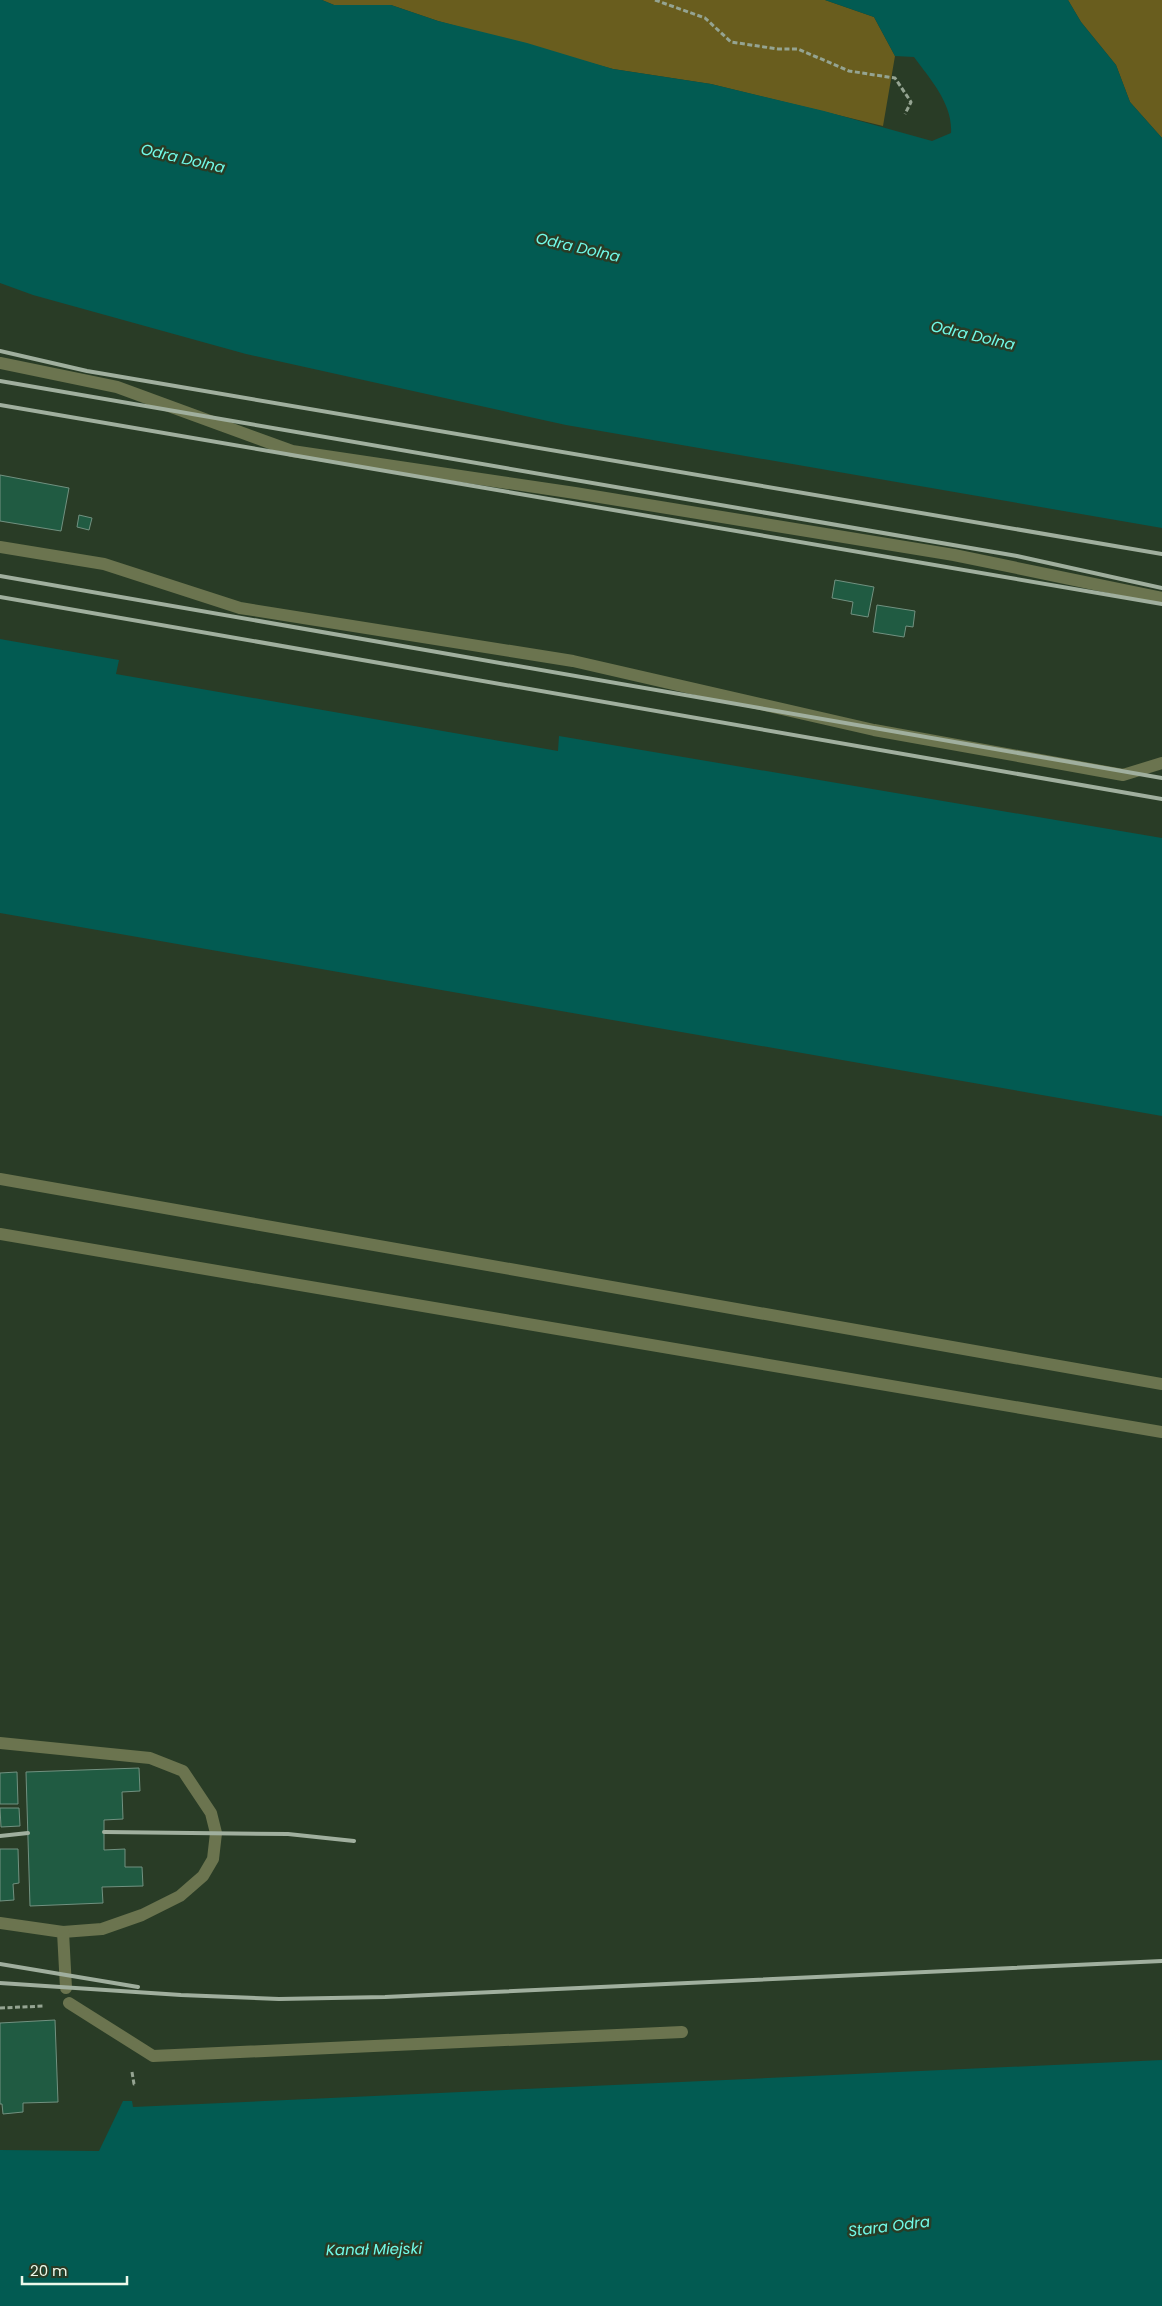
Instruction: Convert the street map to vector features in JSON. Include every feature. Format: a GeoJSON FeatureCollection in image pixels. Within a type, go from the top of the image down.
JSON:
{"type":"FeatureCollection","features":[{"type":"Feature","properties":{"kind":"lane"},"geometry":{"type":"LineString","coordinates":[[0,363],[117,387],[292,451],[585,494],[944,554],[1162,598]]}},
{"type":"Feature","properties":{"kind":"lane"},"geometry":{"type":"LineString","coordinates":[[0,547],[104,564],[240,608],[573,660],[874,730],[1123,775],[1162,763]]}},
{"type":"Feature","properties":{"kind":"lane"},"geometry":{"type":"LineString","coordinates":[[0,1179],[1162,1384]]}},
{"type":"Feature","properties":{"kind":"lane"},"geometry":{"type":"LineString","coordinates":[[0,1234],[1162,1432]]}},
{"type":"Feature","properties":{"kind":"lane"},"geometry":{"type":"LineString","coordinates":[[0,1743],[150,1758],[183,1771],[211,1814],[216,1833],[213,1860],[203,1876],[180,1896],[142,1916],[102,1929],[63,1932],[0,1923]]}},
{"type":"Feature","properties":{"kind":"lane"},"geometry":{"type":"LineString","coordinates":[[63,1932],[66,1988]]}},
{"type":"Feature","properties":{"kind":"lane"},"geometry":{"type":"LineString","coordinates":[[68,2004],[153,2056],[682,2032]]}},
{"type":"Feature","properties":{"kind":"path"},"geometry":{"type":"LineString","coordinates":[[655,0],[704,18],[731,42],[778,49],[798,49],[849,71],[895,78],[911,102],[905,114]]}},
{"type":"Feature","properties":{"kind":"shaded area"},"geometry":{"type":"Polygon","coordinates":[[[322,0],[825,0],[874,17],[895,56],[883,126],[711,84],[613,69],[438,21],[391,5],[334,5],[322,0]]]}},
{"type":"Feature","properties":{"kind":"shaded area"},"geometry":{"type":"Polygon","coordinates":[[[1068,0],[1162,0],[1162,138],[1130,102],[1116,65],[1081,22],[1068,0]]]}},
{"type":"Feature","properties":{"kind":"water","name":"Odra Dolna"},"geometry":{"type":"Polygon","coordinates":[[[0,0],[322,0],[334,5],[391,5],[438,21],[527,43],[613,69],[711,84],[824,111],[932,141],[951,133],[951,122],[939,92],[914,57],[895,56],[874,17],[825,0],[1068,0],[1081,22],[1116,65],[1130,102],[1162,138],[1162,528],[566,425],[246,354],[33,295],[0,283],[0,0]]]}},
{"type":"Feature","properties":{"kind":"water"},"geometry":{"type":"Polygon","coordinates":[[[0,639],[119,660],[116,674],[558,751],[559,736],[1162,838],[1162,1116],[0,913],[0,639]]]}},
{"type":"Feature","properties":{"kind":"water"},"geometry":{"type":"Polygon","coordinates":[[[1162,2060],[1162,2306],[0,2306],[0,2150],[99,2151],[123,2101],[132,2101],[133,2107],[1162,2060]]]}},
{"type":"Feature","properties":{"kind":"building"},"geometry":{"type":"Polygon","coordinates":[[[0,475],[69,488],[61,531],[0,521],[0,475]]]}},
{"type":"Feature","properties":{"kind":"building"},"geometry":{"type":"Polygon","coordinates":[[[79,515],[92,518],[89,530],[77,527],[79,515]]]}},
{"type":"Feature","properties":{"kind":"building"},"geometry":{"type":"Polygon","coordinates":[[[835,580],[874,587],[868,617],[851,614],[853,602],[832,598],[835,580]]]}},
{"type":"Feature","properties":{"kind":"building"},"geometry":{"type":"Polygon","coordinates":[[[877,605],[915,611],[913,627],[906,626],[904,637],[873,632],[877,605]]]}},
{"type":"Feature","properties":{"kind":"building"},"geometry":{"type":"Polygon","coordinates":[[[139,1768],[140,1791],[122,1792],[123,1819],[104,1820],[104,1850],[125,1849],[125,1867],[142,1867],[143,1886],[102,1887],[103,1903],[30,1906],[26,1772],[139,1768]]]}},
{"type":"Feature","properties":{"kind":"building"},"geometry":{"type":"Polygon","coordinates":[[[17,1772],[18,1804],[0,1804],[0,1773],[17,1772]]]}},
{"type":"Feature","properties":{"kind":"building"},"geometry":{"type":"Polygon","coordinates":[[[0,1808],[19,1808],[20,1826],[1,1827],[0,1808]]]}},
{"type":"Feature","properties":{"kind":"building"},"geometry":{"type":"Polygon","coordinates":[[[0,1849],[18,1849],[19,1883],[13,1884],[14,1900],[0,1901],[0,1849]]]}},
{"type":"Feature","properties":{"kind":"building"},"geometry":{"type":"Polygon","coordinates":[[[55,2020],[58,2102],[23,2103],[23,2112],[3,2114],[2,2104],[0,2104],[0,2023],[55,2020]]]}},
{"type":"Feature","properties":{"kind":"railway"},"geometry":{"type":"LineString","coordinates":[[0,351],[87,371],[1162,554]]}},
{"type":"Feature","properties":{"kind":"railway"},"geometry":{"type":"LineString","coordinates":[[0,381],[1017,556],[1162,588]]}},
{"type":"Feature","properties":{"kind":"railway"},"geometry":{"type":"LineString","coordinates":[[0,405],[1162,604]]}},
{"type":"Feature","properties":{"kind":"railway"},"geometry":{"type":"LineString","coordinates":[[0,576],[1162,778]]}},
{"type":"Feature","properties":{"kind":"railway"},"geometry":{"type":"LineString","coordinates":[[0,597],[1162,799]]}},
{"type":"Feature","properties":{"kind":"railway"},"geometry":{"type":"LineString","coordinates":[[104,1832],[288,1834],[354,1841]]}},
{"type":"Feature","properties":{"kind":"railway"},"geometry":{"type":"LineString","coordinates":[[0,1836],[28,1833]]}},
{"type":"Feature","properties":{"kind":"railway"},"geometry":{"type":"LineString","coordinates":[[0,1983],[181,1995],[279,1999],[385,1997],[1162,1961]]}},
{"type":"Feature","properties":{"kind":"railway"},"geometry":{"type":"LineString","coordinates":[[0,1964],[138,1987]]}},
{"type":"Feature","properties":{"kind":"water label","name":"Stara Odra"},"geometry":{"type":"Point","coordinates":[889,2226]}},
{"type":"Feature","properties":{"kind":"water label","name":"Kanał Miejski"},"geometry":{"type":"Point","coordinates":[374,2249]}}]}
